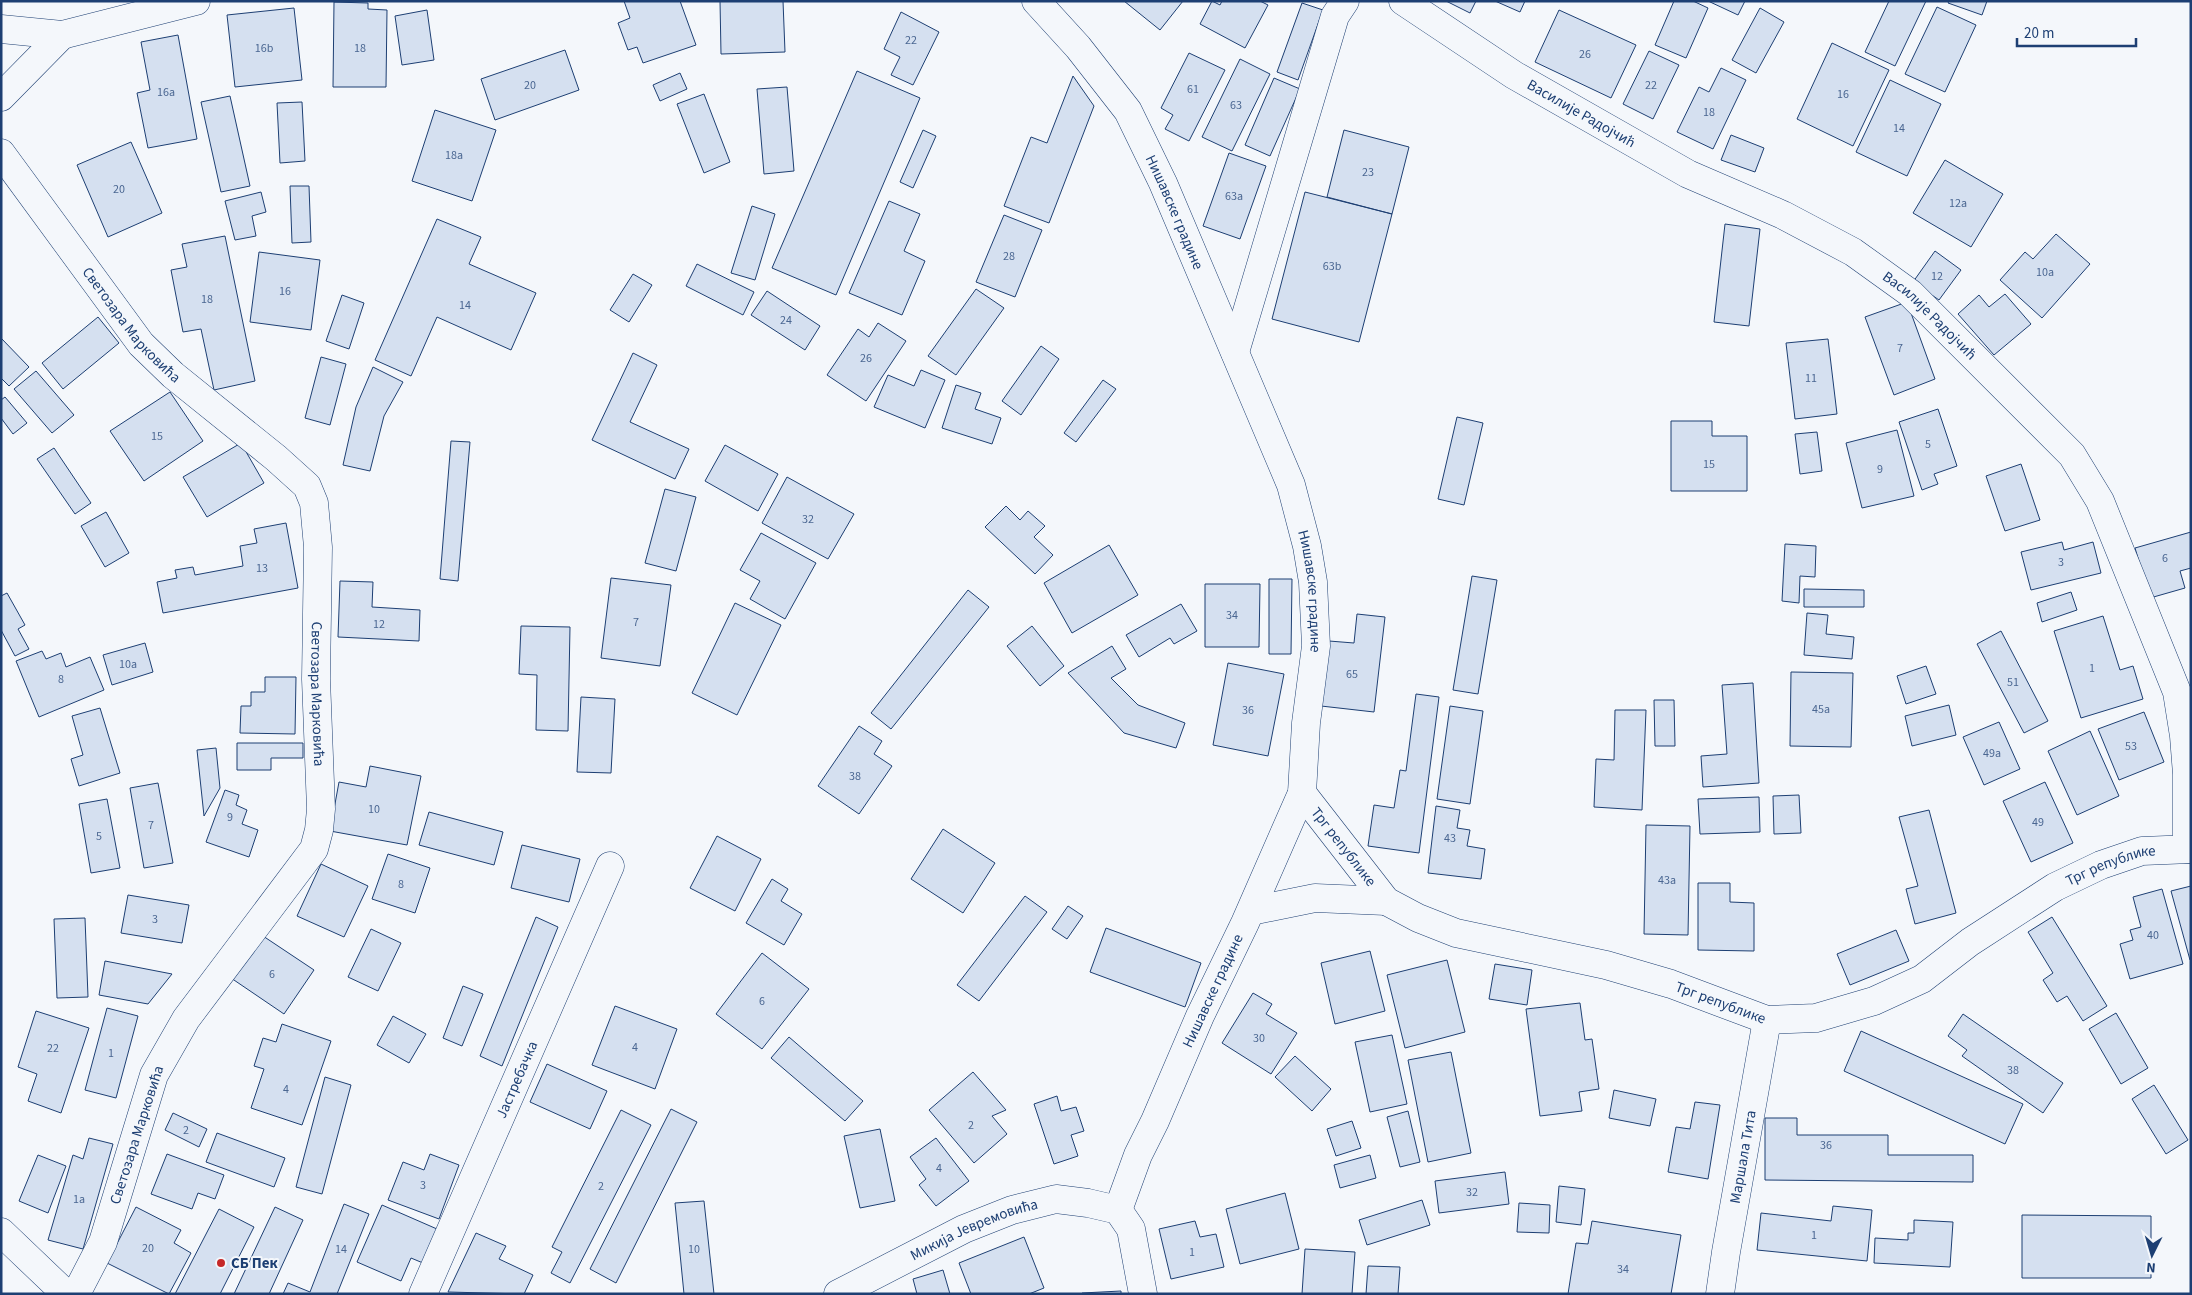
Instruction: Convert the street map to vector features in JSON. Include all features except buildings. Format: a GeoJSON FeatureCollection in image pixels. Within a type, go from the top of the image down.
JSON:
{"type":"FeatureCollection","features":[{"type":"Feature","properties":{"kind":"street"},"geometry":{"type":"LineString","coordinates":[[1,29],[62,35],[196,1]]}},
{"type":"Feature","properties":{"kind":"street","name":"Нишавске градине"},"geometry":{"type":"LineString","coordinates":[[1036,1],[1078,47],[1128,111],[1163,183],[1291,485],[1313,582],[1316,646],[1306,723],[1302,793],[1138,1155],[1118,1210]]}},
{"type":"Feature","properties":{"kind":"street"},"geometry":{"type":"LineString","coordinates":[[1235,352],[1335,16],[1345,1]]}},
{"type":"Feature","properties":{"kind":"street","name":"Василије Радојчић"},"geometry":{"type":"LineString","coordinates":[[1403,1],[1514,74],[1688,174],[1783,215],[1853,252],[1910,293],[2072,455],[2100,501],[2177,692],[2184,736],[2187,774],[2189,849]]}},
{"type":"Feature","properties":{"kind":"street"},"geometry":{"type":"LineString","coordinates":[[1,97],[62,35]]}},
{"type":"Feature","properties":{"kind":"street","name":"Светозара Марковића"},"geometry":{"type":"LineString","coordinates":[[1,153],[142,344],[172,375],[276,458],[307,486],[314,503],[318,547],[316,679],[322,809],[314,849],[186,1019],[168,1048],[154,1075],[103,1242],[76,1294]]}},
{"type":"Feature","properties":{"kind":"street","name":"Трг републике"},"geometry":{"type":"LineString","coordinates":[[1302,793],[1386,901],[1418,918],[1456,933],[1615,968],[1671,984],[1767,1020],[1816,1018],[1874,1001],[1922,979],[1970,942],[2055,887],[2100,865],[2142,851],[2189,849]]}},
{"type":"Feature","properties":{"kind":"street","name":"Јастребачка"},"geometry":{"type":"LineString","coordinates":[[423,1294],[610,866]]}},
{"type":"Feature","properties":{"kind":"street"},"geometry":{"type":"LineString","coordinates":[[1250,911],[1315,898],[1386,901]]}},
{"type":"Feature","properties":{"kind":"street","name":"Маршала Тита"},"geometry":{"type":"LineString","coordinates":[[1720,1294],[1767,1020]]}},
{"type":"Feature","properties":{"kind":"street","name":"Микија Јевремовића"},"geometry":{"type":"LineString","coordinates":[[838,1294],[964,1229],[1012,1210],[1056,1199],[1088,1203],[1118,1210]]}},
{"type":"Feature","properties":{"kind":"street"},"geometry":{"type":"LineString","coordinates":[[1118,1210],[1131,1230],[1143,1294]]}},
{"type":"Feature","properties":{"kind":"street"},"geometry":{"type":"LineString","coordinates":[[1,1232],[66,1294]]}},
{"type":"Feature","properties":{"kind":"place","name":"СБ Пек"},"geometry":{"type":"Point","coordinates":[221,1263]}}]}
